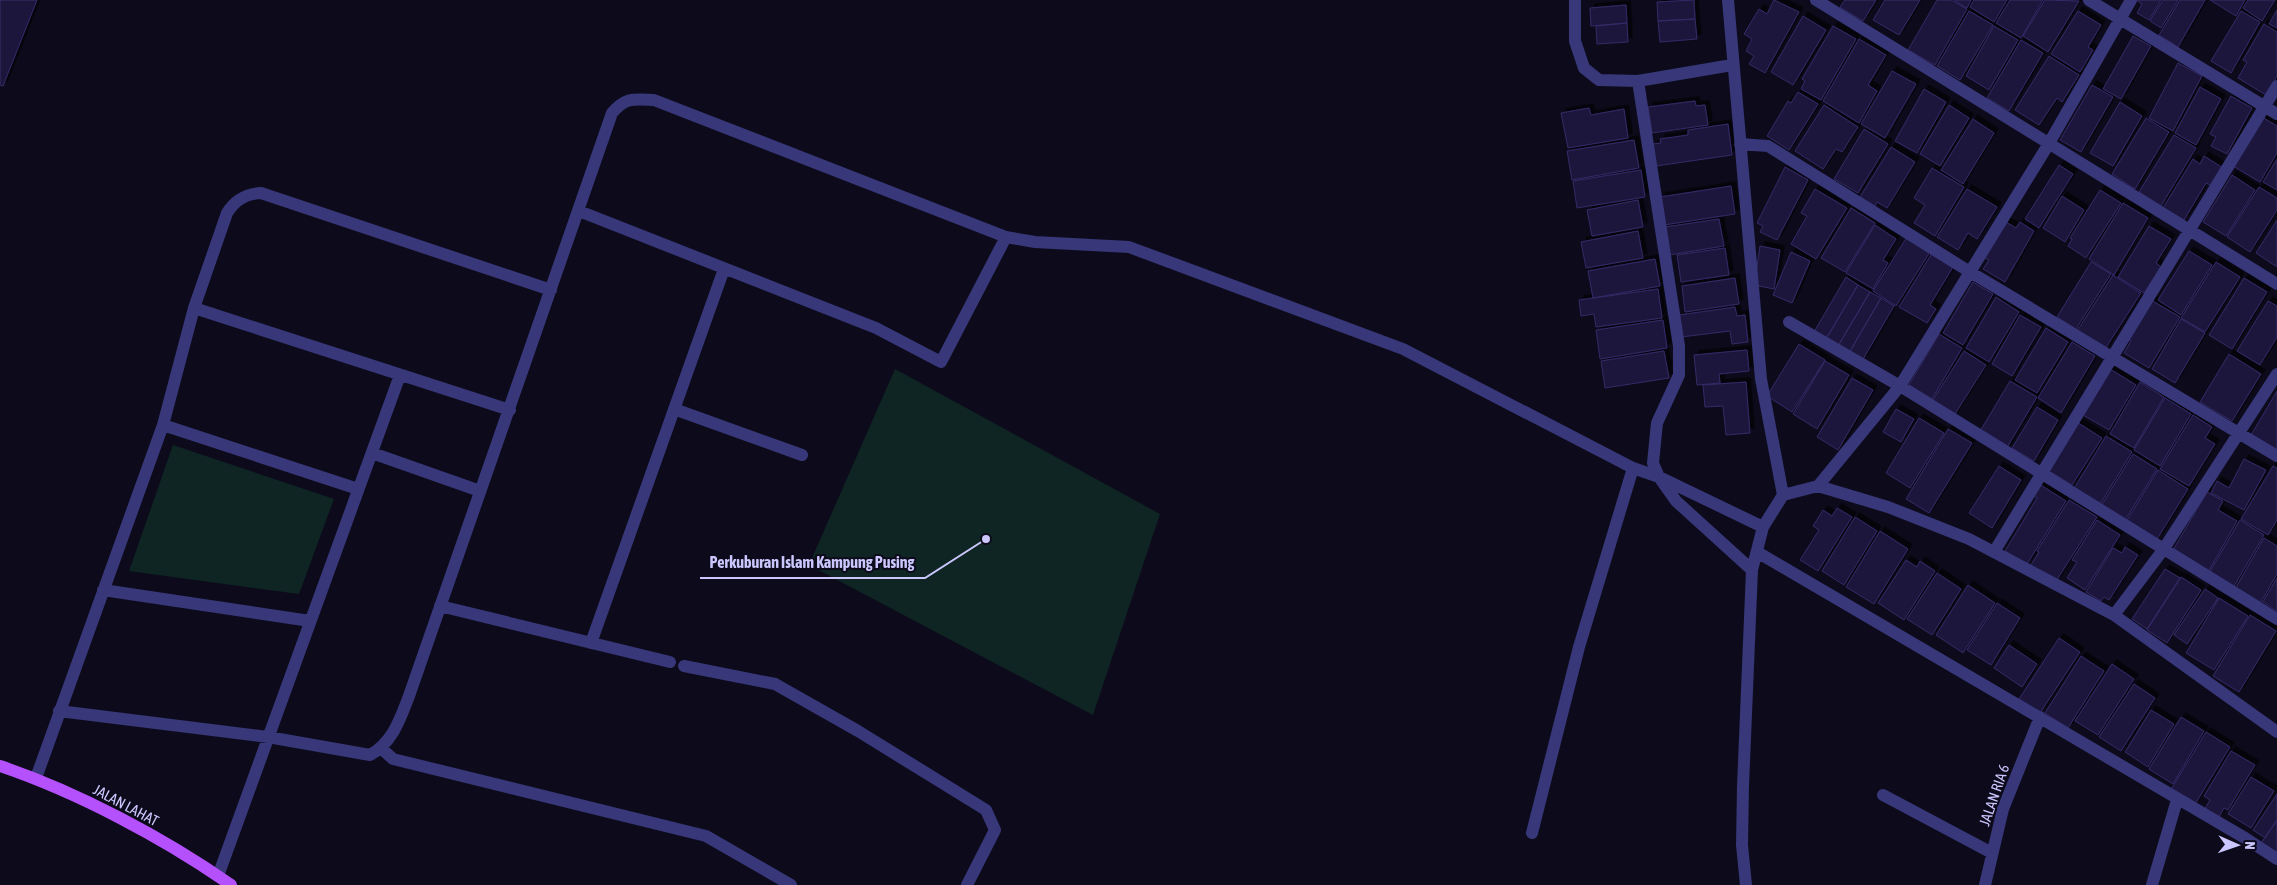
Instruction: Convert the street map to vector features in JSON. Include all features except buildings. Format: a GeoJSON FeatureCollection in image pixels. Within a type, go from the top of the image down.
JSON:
{"type":"FeatureCollection","features":[{"type":"Feature","properties":{"kind":"main road","name":"JALAN LAHAT"},"geometry":{"type":"LineString","coordinates":[[0,766],[36,778],[110,813],[231,885]]}},
{"type":"Feature","properties":{"kind":"street"},"geometry":{"type":"LineString","coordinates":[[1575,0],[1575,41],[1584,68],[1599,80],[1638,81],[1732,65]]}},
{"type":"Feature","properties":{"kind":"street"},"geometry":{"type":"LineString","coordinates":[[1728,0],[1732,65],[1761,379],[1783,495]]}},
{"type":"Feature","properties":{"kind":"street"},"geometry":{"type":"LineString","coordinates":[[1816,0],[2048,145],[2277,284]]}},
{"type":"Feature","properties":{"kind":"street"},"geometry":{"type":"LineString","coordinates":[[2089,0],[2277,114]]}},
{"type":"Feature","properties":{"kind":"street"},"geometry":{"type":"LineString","coordinates":[[1818,486],[1900,386],[2048,145],[2131,0]]}},
{"type":"Feature","properties":{"kind":"street"},"geometry":{"type":"LineString","coordinates":[[1638,81],[1679,346],[1679,375],[1657,423],[1653,463],[1659,477],[1676,501],[1752,570]]}},
{"type":"Feature","properties":{"kind":"street"},"geometry":{"type":"LineString","coordinates":[[1994,552],[2277,86]]}},
{"type":"Feature","properties":{"kind":"street"},"geometry":{"type":"LineString","coordinates":[[59,711],[268,737],[370,756],[382,749],[399,721],[510,410],[612,113],[620,104],[631,99],[654,100],[1006,237],[1035,242],[1129,247],[1403,350],[1633,468],[1659,477],[1763,526]]}},
{"type":"Feature","properties":{"kind":"street"},"geometry":{"type":"LineString","coordinates":[[1740,144],[1768,146],[1970,272],[2277,456]]}},
{"type":"Feature","properties":{"kind":"street"},"geometry":{"type":"LineString","coordinates":[[36,778],[163,426],[194,308],[227,213],[232,204],[250,194],[261,193],[551,290]]}},
{"type":"Feature","properties":{"kind":"street"},"geometry":{"type":"LineString","coordinates":[[579,211],[876,328],[941,362],[1006,237]]}},
{"type":"Feature","properties":{"kind":"street"},"geometry":{"type":"LineString","coordinates":[[591,643],[724,269]]}},
{"type":"Feature","properties":{"kind":"street"},"geometry":{"type":"LineString","coordinates":[[194,308],[510,410]]}},
{"type":"Feature","properties":{"kind":"street"},"geometry":{"type":"LineString","coordinates":[[1790,322],[1900,386],[2277,619]]}},
{"type":"Feature","properties":{"kind":"street"},"geometry":{"type":"LineString","coordinates":[[2114,615],[2163,550],[2277,374]]}},
{"type":"Feature","properties":{"kind":"street"},"geometry":{"type":"LineString","coordinates":[[218,876],[400,375]]}},
{"type":"Feature","properties":{"kind":"street"},"geometry":{"type":"LineString","coordinates":[[674,409],[802,455]]}},
{"type":"Feature","properties":{"kind":"street"},"geometry":{"type":"LineString","coordinates":[[163,426],[358,490]]}},
{"type":"Feature","properties":{"kind":"street"},"geometry":{"type":"LineString","coordinates":[[372,453],[480,492]]}},
{"type":"Feature","properties":{"kind":"street"},"geometry":{"type":"LineString","coordinates":[[1532,833],[1579,647],[1633,468]]}},
{"type":"Feature","properties":{"kind":"street"},"geometry":{"type":"LineString","coordinates":[[1746,885],[1742,845],[1743,786],[1752,570],[1763,526],[1783,495],[1818,486],[1888,507],[1968,539],[2114,615],[2277,732]]}},
{"type":"Feature","properties":{"kind":"street"},"geometry":{"type":"LineString","coordinates":[[1757,552],[2040,717],[2177,800],[2245,838],[2277,859]]}},
{"type":"Feature","properties":{"kind":"street"},"geometry":{"type":"LineString","coordinates":[[103,590],[310,621]]}},
{"type":"Feature","properties":{"kind":"street"},"geometry":{"type":"LineString","coordinates":[[440,606],[670,662]]}},
{"type":"Feature","properties":{"kind":"street"},"geometry":{"type":"LineString","coordinates":[[684,666],[775,684],[858,731],[986,810],[995,830],[966,885]]}},
{"type":"Feature","properties":{"kind":"street","name":"JALAN RIA 6"},"geometry":{"type":"LineString","coordinates":[[1985,885],[2003,809],[2040,717]]}},
{"type":"Feature","properties":{"kind":"street"},"geometry":{"type":"LineString","coordinates":[[382,749],[392,758],[706,836],[791,885]]}},
{"type":"Feature","properties":{"kind":"street"},"geometry":{"type":"LineString","coordinates":[[1883,795],[1992,853]]}},
{"type":"Feature","properties":{"kind":"street"},"geometry":{"type":"LineString","coordinates":[[2152,885],[2177,800]]}},
{"type":"Feature","properties":{"kind":"green space"},"geometry":{"type":"Polygon","coordinates":[[[895,369],[1160,514],[1093,715],[809,565],[895,369]]]}},
{"type":"Feature","properties":{"kind":"green space"},"geometry":{"type":"Polygon","coordinates":[[[173,445],[334,499],[299,594],[129,571],[173,445]]]}},
{"type":"Feature","properties":{"kind":"place","name":"Perkuburan Islam Kampung Pusing"},"geometry":{"type":"Point","coordinates":[986,539]}}]}
